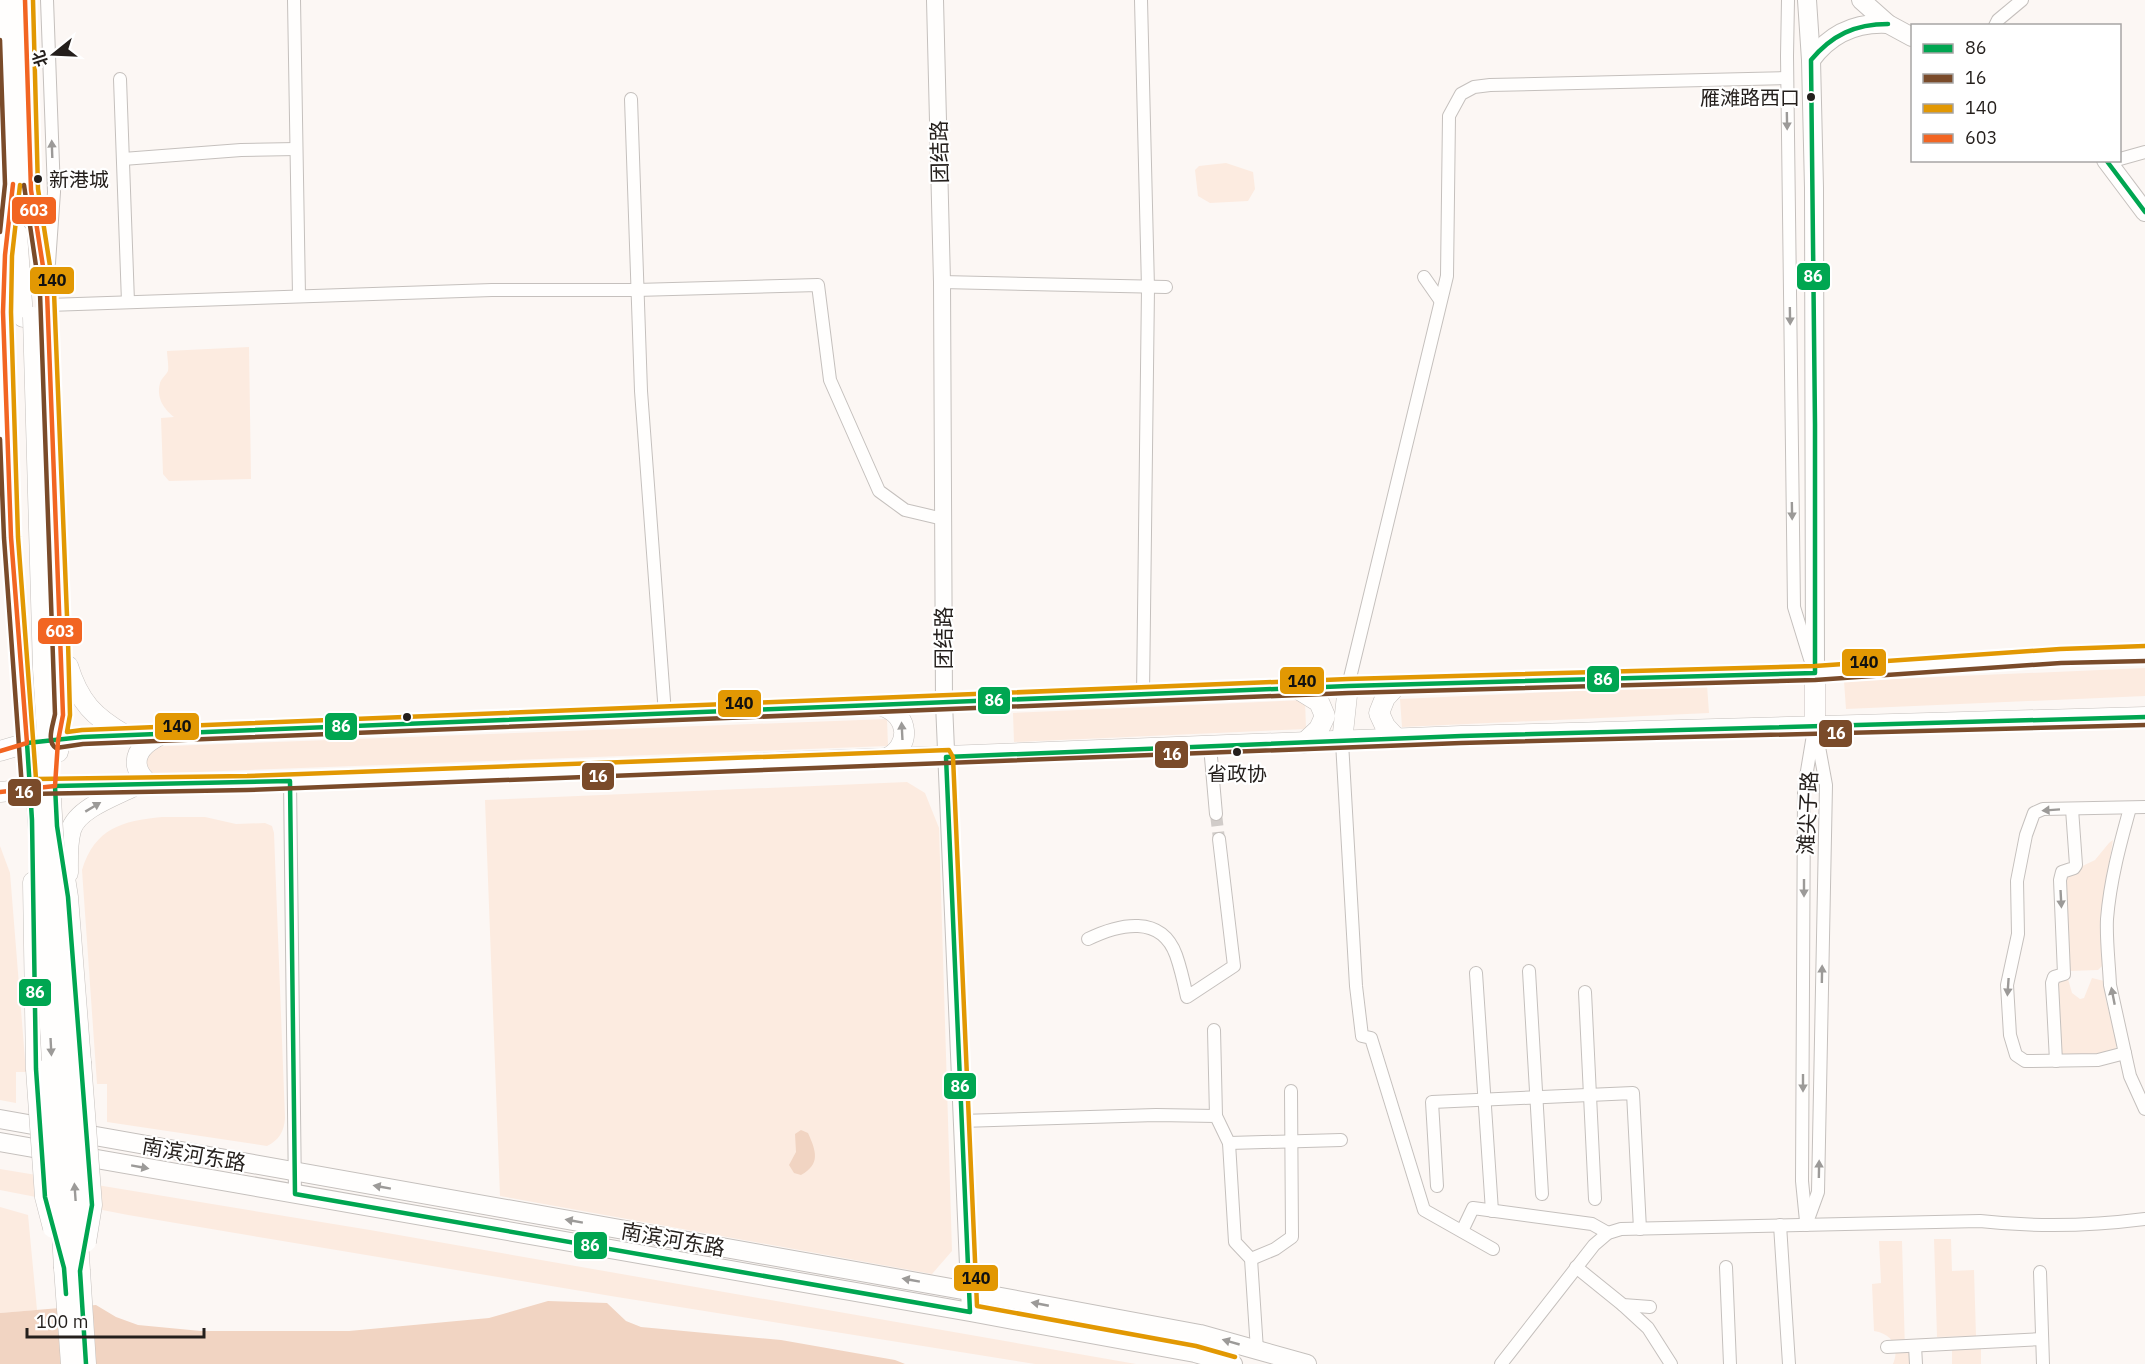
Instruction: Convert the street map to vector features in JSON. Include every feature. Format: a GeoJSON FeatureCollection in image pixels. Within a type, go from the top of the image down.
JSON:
{"type":"FeatureCollection","features":[{"type":"Feature","properties":{"kind":"main road"},"geometry":{"type":"LineString","coordinates":[[6,0],[22,187],[38,308],[62,641],[63,715],[58,741],[55,786],[57,826],[68,897],[92,1205],[72,1269],[71,1364]]}},
{"type":"Feature","properties":{"kind":"main road"},"geometry":{"type":"LineString","coordinates":[[25,0],[22,187],[38,308],[29,660],[72,1269],[86,1364]]}},
{"type":"Feature","properties":{"kind":"main road"},"geometry":{"type":"LineString","coordinates":[[1807,0],[1811,60],[1815,425],[1815,725]]}},
{"type":"Feature","properties":{"kind":"main road"},"geometry":{"type":"LineString","coordinates":[[1861,0],[1888,24],[1911,36]]}},
{"type":"Feature","properties":{"kind":"main road"},"geometry":{"type":"LineString","coordinates":[[1811,60],[1826,43],[1844,30],[1866,24],[1888,24]]}},
{"type":"Feature","properties":{"kind":"main road"},"geometry":{"type":"LineString","coordinates":[[2113,162],[2145,212]]}},
{"type":"Feature","properties":{"kind":"main road"},"geometry":{"type":"LineString","coordinates":[[22,187],[3,248],[6,537],[27,743],[36,1069],[45,1197],[72,1269]]}},
{"type":"Feature","properties":{"kind":"main road"},"geometry":{"type":"LineString","coordinates":[[62,641],[75,687],[87,707],[103,723],[125,735]]}},
{"type":"Feature","properties":{"kind":"main road"},"geometry":{"type":"LineString","coordinates":[[1,750],[27,743],[125,735],[1348,686],[1815,672],[2061,656],[2145,653]]}},
{"type":"Feature","properties":{"kind":"main road"},"geometry":{"type":"LineString","coordinates":[[1397,685],[1381,703],[1379,713],[1385,726],[1397,739]]}},
{"type":"Feature","properties":{"kind":"main road"},"geometry":{"type":"LineString","coordinates":[[1342,742],[1348,686]]}},
{"type":"Feature","properties":{"kind":"main road"},"geometry":{"type":"LineString","coordinates":[[1298,689],[1319,702],[1325,716],[1319,729],[1304,742]]}},
{"type":"Feature","properties":{"kind":"main road"},"geometry":{"type":"LineString","coordinates":[[882,706],[898,715],[902,721],[904,734],[903,741],[896,752],[885,759]]}},
{"type":"Feature","properties":{"kind":"main road"},"geometry":{"type":"LineString","coordinates":[[0,792],[29,787],[55,786],[290,781],[1304,742],[1815,725],[2145,717]]}},
{"type":"Feature","properties":{"kind":"main road"},"geometry":{"type":"LineString","coordinates":[[144,784],[138,770],[138,756],[144,745],[162,734]]}},
{"type":"Feature","properties":{"kind":"main road"},"geometry":{"type":"LineString","coordinates":[[68,897],[68,846],[71,828],[89,809],[144,784]]}},
{"type":"Feature","properties":{"kind":"main road","name":"南滨河东路"},"geometry":{"type":"LineString","coordinates":[[0,1119],[969,1290],[1200,1334],[1307,1364]]}},
{"type":"Feature","properties":{"kind":"main road","name":"南滨河东路"},"geometry":{"type":"LineString","coordinates":[[0,1142],[970,1312],[1195,1353],[1233,1364]]}},
{"type":"Feature","properties":{"kind":"street"},"geometry":{"type":"LineString","coordinates":[[47,0],[54,192],[38,308],[128,302],[492,290],[636,290],[818,285],[830,380],[879,491],[905,510],[943,519]]}},
{"type":"Feature","properties":{"kind":"street"},"geometry":{"type":"LineString","coordinates":[[294,0],[298,296]]}},
{"type":"Feature","properties":{"kind":"street","name":"团结路"},"geometry":{"type":"LineString","coordinates":[[935,0],[942,282],[944,703],[970,1312]]}},
{"type":"Feature","properties":{"kind":"street"},"geometry":{"type":"LineString","coordinates":[[1141,0],[1148,288],[1143,695]]}},
{"type":"Feature","properties":{"kind":"street"},"geometry":{"type":"LineString","coordinates":[[1788,0],[1794,607],[1815,672]]}},
{"type":"Feature","properties":{"kind":"street"},"geometry":{"type":"LineString","coordinates":[[1996,24],[2022,0]]}},
{"type":"Feature","properties":{"kind":"street"},"geometry":{"type":"LineString","coordinates":[[1348,686],[1447,276],[1449,116],[1461,94],[1474,87],[1490,85],[1787,78]]}},
{"type":"Feature","properties":{"kind":"street"},"geometry":{"type":"LineString","coordinates":[[120,79],[128,302]]}},
{"type":"Feature","properties":{"kind":"street"},"geometry":{"type":"LineString","coordinates":[[631,99],[641,391],[665,714]]}},
{"type":"Feature","properties":{"kind":"street"},"geometry":{"type":"LineString","coordinates":[[123,159],[241,150],[296,149]]}},
{"type":"Feature","properties":{"kind":"street"},"geometry":{"type":"LineString","coordinates":[[2121,159],[2145,152]]}},
{"type":"Feature","properties":{"kind":"street"},"geometry":{"type":"LineString","coordinates":[[1424,277],[1440,300]]}},
{"type":"Feature","properties":{"kind":"street"},"geometry":{"type":"LineString","coordinates":[[942,282],[1166,287]]}},
{"type":"Feature","properties":{"kind":"street","name":"滩尖子路"},"geometry":{"type":"LineString","coordinates":[[1806,1225],[1802,1181],[1804,789],[1815,725]]}},
{"type":"Feature","properties":{"kind":"street","name":"滩尖子路"},"geometry":{"type":"LineString","coordinates":[[1806,1225],[1818,1192],[1826,784],[1815,725]]}},
{"type":"Feature","properties":{"kind":"street"},"geometry":{"type":"LineString","coordinates":[[1342,742],[1356,986],[1362,1036],[1371,1038],[1424,1210],[1493,1249]]}},
{"type":"Feature","properties":{"kind":"street"},"geometry":{"type":"LineString","coordinates":[[1210,746],[1216,814]]}},
{"type":"Feature","properties":{"kind":"street"},"geometry":{"type":"LineString","coordinates":[[290,781],[296,1194]]}},
{"type":"Feature","properties":{"kind":"street"},"geometry":{"type":"LineString","coordinates":[[2124,1053],[2098,1060],[2025,1061],[2016,1055],[2010,1035],[2007,985],[2018,934],[2018,881],[2026,835],[2034,813],[2043,809],[2145,807]]}},
{"type":"Feature","properties":{"kind":"street"},"geometry":{"type":"LineString","coordinates":[[2130,808],[2118,852],[2108,918],[2110,985],[2130,1076],[2145,1109]]}},
{"type":"Feature","properties":{"kind":"street"},"geometry":{"type":"LineString","coordinates":[[2056,1061],[2052,983],[2054,977],[2064,974],[2060,875],[2076,865],[2072,809]]}},
{"type":"Feature","properties":{"kind":"street"},"geometry":{"type":"LineString","coordinates":[[1088,939],[1122,926],[1143,926],[1164,937],[1176,954],[1187,997],[1234,966],[1219,839]]}},
{"type":"Feature","properties":{"kind":"street"},"geometry":{"type":"LineString","coordinates":[[1529,971],[1542,1194]]}},
{"type":"Feature","properties":{"kind":"street"},"geometry":{"type":"LineString","coordinates":[[1476,973],[1492,1211]]}},
{"type":"Feature","properties":{"kind":"street"},"geometry":{"type":"LineString","coordinates":[[1585,992],[1595,1199]]}},
{"type":"Feature","properties":{"kind":"street"},"geometry":{"type":"LineString","coordinates":[[1214,1030],[1216,1116],[1229,1143],[1234,1242],[1251,1259],[1257,1350]]}},
{"type":"Feature","properties":{"kind":"street"},"geometry":{"type":"LineString","coordinates":[[1251,1259],[1275,1249],[1292,1237],[1291,1091]]}},
{"type":"Feature","properties":{"kind":"street"},"geometry":{"type":"LineString","coordinates":[[1437,1186],[1432,1102],[1633,1093],[1640,1229]]}},
{"type":"Feature","properties":{"kind":"street"},"geometry":{"type":"LineString","coordinates":[[961,1121],[1156,1115],[1216,1116]]}},
{"type":"Feature","properties":{"kind":"street"},"geometry":{"type":"LineString","coordinates":[[1229,1143],[1341,1140]]}},
{"type":"Feature","properties":{"kind":"street"},"geometry":{"type":"LineString","coordinates":[[1462,1231],[1473,1209],[1592,1224],[1608,1233]]}},
{"type":"Feature","properties":{"kind":"street"},"geometry":{"type":"LineString","coordinates":[[1501,1364],[1594,1245],[1608,1233],[1621,1229],[1980,1221],[2072,1224],[2145,1219]]}},
{"type":"Feature","properties":{"kind":"street"},"geometry":{"type":"LineString","coordinates":[[1780,1226],[1789,1364]]}},
{"type":"Feature","properties":{"kind":"street"},"geometry":{"type":"LineString","coordinates":[[1576,1267],[1648,1328],[1671,1364]]}},
{"type":"Feature","properties":{"kind":"street"},"geometry":{"type":"LineString","coordinates":[[1726,1267],[1730,1364]]}},
{"type":"Feature","properties":{"kind":"street"},"geometry":{"type":"LineString","coordinates":[[2040,1272],[2043,1364]]}},
{"type":"Feature","properties":{"kind":"street"},"geometry":{"type":"LineString","coordinates":[[1623,1305],[1650,1307]]}},
{"type":"Feature","properties":{"kind":"street"},"geometry":{"type":"LineString","coordinates":[[1887,1347],[2042,1340]]}},
{"type":"Feature","properties":{"kind":"street"},"geometry":{"type":"LineString","coordinates":[[1915,1346],[1916,1364]]}},
{"type":"Feature","properties":{"kind":"shaded area"},"geometry":{"type":"Polygon","coordinates":[[[1226,163],[1253,172],[1255,189],[1248,201],[1210,203],[1198,196],[1195,170],[1199,166],[1226,163]]]}},
{"type":"Feature","properties":{"kind":"shaded area"},"geometry":{"type":"Polygon","coordinates":[[[249,347],[251,479],[169,481],[163,474],[161,418],[174,417],[164,407],[159,394],[161,382],[168,371],[167,351],[249,347]]]}},
{"type":"Feature","properties":{"kind":"shaded area"},"geometry":{"type":"Polygon","coordinates":[[[2145,668],[2145,696],[1846,709],[1844,681],[2145,668]]]}},
{"type":"Feature","properties":{"kind":"shaded area"},"geometry":{"type":"Polygon","coordinates":[[[1707,685],[1709,713],[1402,727],[1400,699],[1707,685]]]}},
{"type":"Feature","properties":{"kind":"shaded area"},"geometry":{"type":"Polygon","coordinates":[[[1305,700],[1306,729],[1014,742],[1013,713],[1305,700]]]}},
{"type":"Feature","properties":{"kind":"shaded area"},"geometry":{"type":"Polygon","coordinates":[[[887,719],[888,746],[143,774],[142,747],[887,719]]]}},
{"type":"Feature","properties":{"kind":"shaded area"},"geometry":{"type":"Polygon","coordinates":[[[907,782],[925,793],[939,828],[952,1251],[932,1274],[500,1196],[485,800],[907,782]]]}},
{"type":"Feature","properties":{"kind":"shaded area"},"geometry":{"type":"Polygon","coordinates":[[[162,817],[205,817],[236,824],[265,823],[272,826],[285,1118],[280,1135],[267,1146],[107,1122],[107,1084],[97,1084],[82,870],[94,845],[112,829],[134,821],[162,817]]]}},
{"type":"Feature","properties":{"kind":"shaded area"},"geometry":{"type":"Polygon","coordinates":[[[2113,840],[2103,901],[2103,965],[2098,970],[2070,971],[2066,967],[2066,874],[2095,860],[2113,840]]]}},
{"type":"Feature","properties":{"kind":"shaded area"},"geometry":{"type":"Polygon","coordinates":[[[0,846],[10,873],[26,1072],[16,1072],[16,1103],[0,1100],[0,846]]]}},
{"type":"Feature","properties":{"kind":"shaded area"},"geometry":{"type":"Polygon","coordinates":[[[2092,978],[2104,981],[2106,1000],[2117,1045],[2114,1052],[2060,1056],[2056,984],[2058,980],[2068,979],[2072,993],[2080,999],[2084,998],[2092,978]]]}},
{"type":"Feature","properties":{"kind":"shaded area"},"geometry":{"type":"Polygon","coordinates":[[[801,1130],[808,1133],[815,1157],[812,1166],[801,1175],[794,1173],[789,1165],[796,1152],[795,1134],[801,1130]]]}},
{"type":"Feature","properties":{"kind":"shaded area"},"geometry":{"type":"Polygon","coordinates":[[[0,1169],[370,1230],[1136,1364],[1035,1364],[128,1215],[0,1190],[0,1169]]]}},
{"type":"Feature","properties":{"kind":"shaded area"},"geometry":{"type":"Polygon","coordinates":[[[0,1207],[28,1215],[37,1310],[0,1313],[0,1207]]]}},
{"type":"Feature","properties":{"kind":"shaded area"},"geometry":{"type":"Polygon","coordinates":[[[1934,1239],[1951,1239],[1952,1271],[1974,1270],[1976,1336],[1937,1337],[1934,1239]]]}},
{"type":"Feature","properties":{"kind":"shaded area"},"geometry":{"type":"Polygon","coordinates":[[[1879,1241],[1902,1241],[1905,1351],[1912,1352],[1912,1364],[1893,1364],[1896,1352],[1893,1342],[1886,1335],[1874,1331],[1872,1284],[1881,1283],[1879,1241]]]}},
{"type":"Feature","properties":{"kind":"shaded area"},"geometry":{"type":"Polygon","coordinates":[[[548,1301],[607,1303],[626,1321],[641,1327],[781,1340],[895,1360],[905,1364],[0,1364],[0,1313],[96,1305],[116,1317],[138,1325],[201,1331],[349,1331],[489,1318],[548,1301]]]}},
{"type":"Feature","properties":{"kind":"shaded area"},"geometry":{"type":"Polygon","coordinates":[[[1981,1348],[1981,1364],[1952,1364],[1952,1349],[1981,1348]]]}},
{"type":"Feature","properties":{"kind":"tunnel"},"geometry":{"type":"LineString","coordinates":[[1216,814],[1219,839]]}},
{"type":"Feature","properties":{"kind":"transit line","name":"603"},"geometry":{"type":"LineString","coordinates":[[0,792],[55,786],[58,741],[63,715],[47,292],[31,190],[25,0]]}},
{"type":"Feature","properties":{"kind":"transit line","name":"140"},"geometry":{"type":"LineString","coordinates":[[33,0],[38,189],[54,292],[68,641],[70,715],[67,732],[1348,679],[1815,666],[2060,649],[2145,646]]}},
{"type":"Feature","properties":{"kind":"transit line","name":"86"},"geometry":{"type":"LineString","coordinates":[[66,1294],[64,1268],[45,1197],[36,1069],[32,820],[27,743],[82,737],[1348,686],[1815,673],[1811,60],[1827,44],[1845,33],[1865,26],[1888,24]]}},
{"type":"Feature","properties":{"kind":"transit line","name":"16"},"geometry":{"type":"LineString","coordinates":[[0,40],[5,184],[0,232]]}},
{"type":"Feature","properties":{"kind":"transit line","name":"86"},"geometry":{"type":"LineString","coordinates":[[2108,162],[2145,212]]}},
{"type":"Feature","properties":{"kind":"transit line","name":"603"},"geometry":{"type":"LineString","coordinates":[[0,751],[27,743],[11,537],[3,312],[5,255],[13,184]]}},
{"type":"Feature","properties":{"kind":"transit line","name":"140"},"geometry":{"type":"LineString","coordinates":[[20,185],[12,256],[11,312],[18,537],[36,779],[247,776],[949,750],[953,757],[977,1306],[1196,1346],[1235,1357]]}},
{"type":"Feature","properties":{"kind":"transit line","name":"16"},"geometry":{"type":"LineString","coordinates":[[24,185],[40,293],[55,714],[51,742],[56,748],[83,744],[1348,693],[1815,680],[2061,663],[2145,661]]}},
{"type":"Feature","properties":{"kind":"transit line","name":"16"},"geometry":{"type":"LineString","coordinates":[[0,439],[4,538],[22,788],[28,794],[247,790],[1461,743],[2145,725]]}},
{"type":"Feature","properties":{"kind":"transit line","name":"86"},"geometry":{"type":"LineString","coordinates":[[86,1364],[80,1271],[92,1205],[68,897],[57,826],[55,786],[290,781],[295,1194],[970,1312],[946,757],[1461,736],[2145,717]]}},
{"type":"Feature","properties":{"kind":"place","name":"雁滩路西口"},"geometry":{"type":"Point","coordinates":[1811,97]}},
{"type":"Feature","properties":{"kind":"place","name":"新港城"},"geometry":{"type":"Point","coordinates":[38,179]}},
{"type":"Feature","properties":{"kind":"place","name":"省政协"},"geometry":{"type":"Point","coordinates":[1237,752]}}]}
